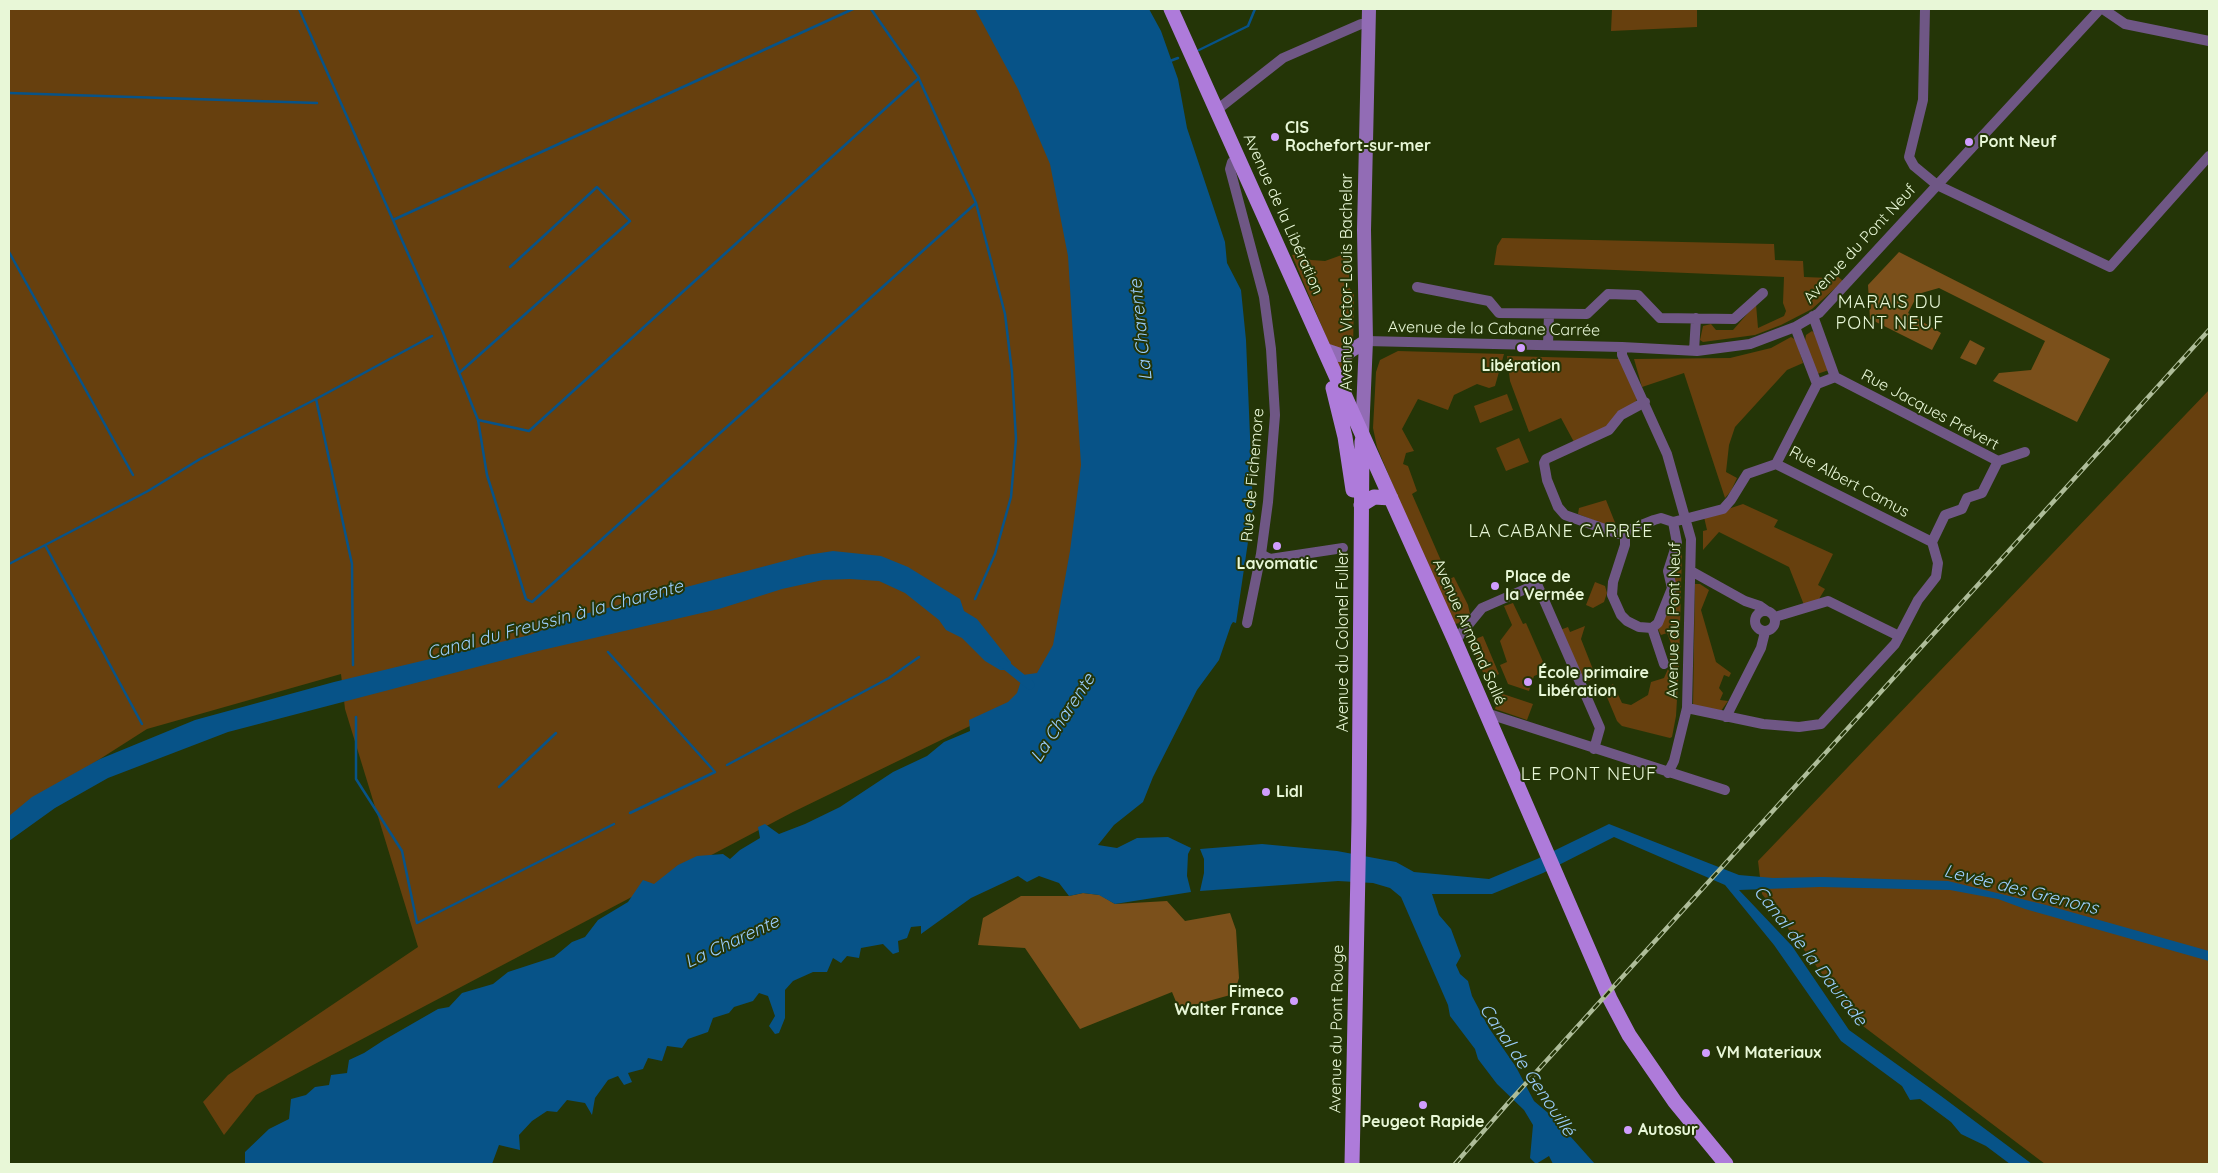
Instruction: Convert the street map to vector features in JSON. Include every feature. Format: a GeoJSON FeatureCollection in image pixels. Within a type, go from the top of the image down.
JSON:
{"type":"FeatureCollection","features":[{"type":"Feature","properties":{"kind":"main road","name":"Avenue de la Libération"},"geometry":{"type":"LineString","coordinates":[[1171,9],[1218,109],[1362,435]]}},
{"type":"Feature","properties":{"kind":"main road","name":"Avenue Victor-Louis Bachelar"},"geometry":{"type":"LineString","coordinates":[[1362,435],[1366,341],[1364,230],[1369,9]]}},
{"type":"Feature","properties":{"kind":"main road"},"geometry":{"type":"LineString","coordinates":[[1314,327],[1342,420],[1351,471],[1354,502],[1360,524]]}},
{"type":"Feature","properties":{"kind":"main road"},"geometry":{"type":"LineString","coordinates":[[1324,350],[1340,355],[1346,354],[1366,341]]}},
{"type":"Feature","properties":{"kind":"main road","name":"Avenue du Colonel Fuller"},"geometry":{"type":"LineString","coordinates":[[1358,894],[1362,435]]}},
{"type":"Feature","properties":{"kind":"main road","name":"Avenue Armand Sallé"},"geometry":{"type":"LineString","coordinates":[[1362,435],[1455,641],[1605,990],[1629,1035],[1675,1102],[1726,1164]]}},
{"type":"Feature","properties":{"kind":"main road"},"geometry":{"type":"LineString","coordinates":[[1361,505],[1374,497],[1391,498]]}},
{"type":"Feature","properties":{"kind":"main road","name":"Avenue du Pont Rouge"},"geometry":{"type":"LineString","coordinates":[[1352,1164],[1358,894]]}},
{"type":"Feature","properties":{"kind":"street"},"geometry":{"type":"LineString","coordinates":[[1925,9],[1923,100],[1910,157],[1914,166],[1937,185],[2110,267],[2209,156]]}},
{"type":"Feature","properties":{"kind":"street"},"geometry":{"type":"LineString","coordinates":[[2102,9],[2124,24],[2209,42]]}},
{"type":"Feature","properties":{"kind":"street","name":"Avenue du Pont Neuf"},"geometry":{"type":"LineString","coordinates":[[1668,773],[1674,762],[1687,708],[1691,539],[1687,519],[1667,454],[1622,355],[1622,347],[1694,351],[1750,344],[1795,326],[1819,313],[2102,9]]}},
{"type":"Feature","properties":{"kind":"street"},"geometry":{"type":"LineString","coordinates":[[1218,109],[1283,58],[1361,24],[1369,24]]}},
{"type":"Feature","properties":{"kind":"street","name":"Rue de Fichemore"},"geometry":{"type":"LineString","coordinates":[[1240,160],[1232,162],[1230,169],[1264,297],[1271,349],[1275,415],[1272,463],[1261,554],[1247,623]]}},
{"type":"Feature","properties":{"kind":"street"},"geometry":{"type":"LineString","coordinates":[[1417,286],[1489,301],[1500,313],[1587,314],[1608,294],[1631,294],[1638,295],[1660,318],[1734,319],[1763,293]]}},
{"type":"Feature","properties":{"kind":"street"},"geometry":{"type":"LineString","coordinates":[[1548,346],[1549,314]]}},
{"type":"Feature","properties":{"kind":"street","name":"Rue Jacques Prévert"},"geometry":{"type":"LineString","coordinates":[[1813,316],[1835,378],[1998,461],[1982,493],[1967,498],[1962,510],[1945,515],[1932,542]]}},
{"type":"Feature","properties":{"kind":"street"},"geometry":{"type":"LineString","coordinates":[[1694,351],[1696,318]]}},
{"type":"Feature","properties":{"kind":"street"},"geometry":{"type":"LineString","coordinates":[[1795,326],[1816,384],[1835,378]]}},
{"type":"Feature","properties":{"kind":"street","name":"Avenue de la Cabane Carrée"},"geometry":{"type":"LineString","coordinates":[[1366,341],[1622,347]]}},
{"type":"Feature","properties":{"kind":"street","name":"Rue Albert Camus"},"geometry":{"type":"LineString","coordinates":[[1816,384],[1776,464],[1932,542]]}},
{"type":"Feature","properties":{"kind":"street"},"geometry":{"type":"LineString","coordinates":[[1645,402],[1621,416],[1609,430],[1546,459],[1544,463],[1547,480],[1558,507],[1565,515],[1614,533],[1625,533],[1661,518],[1673,522],[1687,519],[1723,509],[1731,500],[1747,474],[1776,464]]}},
{"type":"Feature","properties":{"kind":"street"},"geometry":{"type":"LineString","coordinates":[[1998,461],[2025,452]]}},
{"type":"Feature","properties":{"kind":"street"},"geometry":{"type":"LineString","coordinates":[[1625,533],[1625,545],[1613,582],[1612,595],[1622,615],[1627,620],[1639,627],[1652,628],[1658,623],[1672,588],[1668,571],[1677,543],[1673,522]]}},
{"type":"Feature","properties":{"kind":"street"},"geometry":{"type":"LineString","coordinates":[[1687,708],[1726,717],[1781,726],[1799,727],[1821,724],[1895,644],[1918,600],[1936,577],[1938,562],[1932,542]]}},
{"type":"Feature","properties":{"kind":"street"},"geometry":{"type":"LineString","coordinates":[[1261,554],[1270,559],[1343,548]]}},
{"type":"Feature","properties":{"kind":"street"},"geometry":{"type":"LineString","coordinates":[[1691,571],[1745,602],[1760,606],[1771,614],[1774,627],[1765,632],[1761,648],[1726,717]]}},
{"type":"Feature","properties":{"kind":"street"},"geometry":{"type":"LineString","coordinates":[[1455,641],[1482,608],[1537,584],[1600,728],[1594,748]]}},
{"type":"Feature","properties":{"kind":"street"},"geometry":{"type":"LineString","coordinates":[[1756,617],[1760,612],[1771,614],[1828,601],[1899,636]]}},
{"type":"Feature","properties":{"kind":"street"},"geometry":{"type":"LineString","coordinates":[[1745,602],[1756,617],[1757,627],[1765,632]]}},
{"type":"Feature","properties":{"kind":"street"},"geometry":{"type":"LineString","coordinates":[[1652,628],[1664,664]]}},
{"type":"Feature","properties":{"kind":"street"},"geometry":{"type":"LineString","coordinates":[[1486,713],[1725,790]]}},
{"type":"Feature","properties":{"kind":"shaded area"},"geometry":{"type":"Polygon","coordinates":[[[9,9],[1018,9],[1117,467],[1042,691],[793,812],[256,1095],[224,1135],[203,1102],[228,1075],[418,947],[345,709],[341,674],[147,729],[9,817],[9,9]]]}},
{"type":"Feature","properties":{"kind":"shaded area"},"geometry":{"type":"Polygon","coordinates":[[[1612,9],[1697,9],[1697,27],[1611,31],[1612,9]]]}},
{"type":"Feature","properties":{"kind":"shaded area"},"geometry":{"type":"Polygon","coordinates":[[[1502,238],[1774,244],[1775,260],[1803,261],[1804,277],[1830,278],[1835,274],[1843,281],[1812,309],[1781,325],[1755,335],[1703,342],[1700,340],[1703,326],[1711,324],[1716,330],[1733,330],[1756,304],[1758,328],[1784,316],[1786,311],[1783,303],[1784,277],[1494,265],[1497,246],[1502,238]]]}},
{"type":"Feature","properties":{"kind":"shaded area"},"geometry":{"type":"Polygon","coordinates":[[[1350,252],[1349,287],[1354,295],[1350,389],[1292,255],[1297,254],[1311,260],[1325,261],[1350,252]]]}},
{"type":"Feature","properties":{"kind":"shaded area"},"geometry":{"type":"Polygon","coordinates":[[[1899,252],[2110,359],[2077,422],[1993,381],[1999,373],[2031,370],[2045,341],[1939,288],[1918,294],[1908,313],[1941,333],[1932,350],[1870,319],[1868,285],[1899,252]]]}},
{"type":"Feature","properties":{"kind":"shaded area"},"geometry":{"type":"Polygon","coordinates":[[[1812,331],[1816,334],[1829,370],[1817,374],[1805,341],[1806,335],[1812,331]]]}},
{"type":"Feature","properties":{"kind":"shaded area"},"geometry":{"type":"Polygon","coordinates":[[[1791,337],[1796,340],[1803,363],[1787,370],[1735,427],[1729,445],[1726,472],[1737,478],[1731,491],[1725,498],[1684,373],[1642,387],[1634,359],[1730,358],[1771,348],[1791,337]]]}},
{"type":"Feature","properties":{"kind":"shaded area"},"geometry":{"type":"Polygon","coordinates":[[[1970,340],[1985,348],[1976,365],[1960,358],[1970,340]]]}},
{"type":"Feature","properties":{"kind":"shaded area"},"geometry":{"type":"Polygon","coordinates":[[[1398,351],[1504,354],[1495,386],[1489,388],[1477,384],[1454,395],[1448,410],[1418,399],[1402,429],[1414,451],[1406,453],[1403,464],[1408,466],[1417,491],[1412,494],[1449,579],[1454,577],[1468,605],[1470,614],[1465,623],[1451,624],[1377,447],[1373,428],[1376,372],[1380,360],[1398,351]]]}},
{"type":"Feature","properties":{"kind":"shaded area"},"geometry":{"type":"Polygon","coordinates":[[[1507,356],[1619,359],[1638,397],[1635,403],[1607,427],[1574,442],[1561,418],[1529,432],[1510,381],[1507,356]]]}},
{"type":"Feature","properties":{"kind":"shaded area"},"geometry":{"type":"Polygon","coordinates":[[[2209,390],[2209,1164],[2045,1164],[1859,1023],[1762,894],[1758,861],[2209,390]]]}},
{"type":"Feature","properties":{"kind":"shaded area"},"geometry":{"type":"Polygon","coordinates":[[[1507,394],[1513,410],[1480,423],[1474,406],[1507,394]]]}},
{"type":"Feature","properties":{"kind":"shaded area"},"geometry":{"type":"Polygon","coordinates":[[[1519,438],[1529,462],[1506,471],[1496,448],[1519,438]]]}},
{"type":"Feature","properties":{"kind":"shaded area"},"geometry":{"type":"Polygon","coordinates":[[[1606,500],[1618,530],[1578,514],[1579,508],[1606,500]]]}},
{"type":"Feature","properties":{"kind":"shaded area"},"geometry":{"type":"Polygon","coordinates":[[[1743,504],[1778,520],[1774,527],[1833,554],[1818,585],[1825,589],[1819,599],[1804,605],[1789,567],[1719,532],[1703,550],[1703,531],[1707,530],[1704,517],[1743,504]]]}},
{"type":"Feature","properties":{"kind":"shaded area"},"geometry":{"type":"Polygon","coordinates":[[[1678,551],[1682,551],[1679,665],[1671,661],[1669,654],[1674,651],[1667,633],[1661,635],[1658,629],[1673,593],[1671,572],[1678,551]]]}},
{"type":"Feature","properties":{"kind":"shaded area"},"geometry":{"type":"Polygon","coordinates":[[[1595,582],[1605,586],[1607,593],[1604,602],[1593,608],[1586,605],[1595,582]]]}},
{"type":"Feature","properties":{"kind":"shaded area"},"geometry":{"type":"Polygon","coordinates":[[[1695,584],[1700,584],[1709,590],[1701,610],[1716,662],[1731,673],[1729,677],[1724,675],[1719,688],[1723,693],[1720,700],[1728,701],[1721,711],[1693,706],[1695,584]]]}},
{"type":"Feature","properties":{"kind":"shaded area"},"geometry":{"type":"Polygon","coordinates":[[[1513,603],[1523,624],[1526,623],[1547,671],[1534,676],[1529,691],[1508,684],[1500,665],[1507,662],[1500,641],[1512,625],[1504,606],[1513,603]]]}},
{"type":"Feature","properties":{"kind":"shaded area"},"geometry":{"type":"Polygon","coordinates":[[[1585,626],[1581,639],[1596,677],[1583,684],[1560,630],[1568,627],[1570,632],[1585,626]]]}},
{"type":"Feature","properties":{"kind":"shaded area"},"geometry":{"type":"Polygon","coordinates":[[[1483,636],[1499,674],[1486,680],[1470,641],[1483,636]]]}},
{"type":"Feature","properties":{"kind":"shaded area"},"geometry":{"type":"Polygon","coordinates":[[[1671,662],[1679,666],[1676,716],[1672,737],[1622,726],[1617,721],[1604,690],[1613,684],[1622,703],[1631,705],[1648,695],[1651,682],[1664,678],[1671,662]]]}},
{"type":"Feature","properties":{"kind":"shaded area"},"geometry":{"type":"Polygon","coordinates":[[[1500,693],[1533,704],[1527,720],[1495,709],[1500,693]]]}},
{"type":"Feature","properties":{"kind":"shaded area"},"geometry":{"type":"Polygon","coordinates":[[[1083,893],[1100,895],[1115,904],[1167,901],[1185,921],[1230,913],[1236,930],[1239,978],[1234,994],[1179,1009],[1172,992],[1080,1029],[1025,948],[978,945],[983,918],[1021,896],[1069,896],[1083,893]]]}},
{"type":"Feature","properties":{"kind":"water","name":"La Charente"},"geometry":{"type":"Polygon","coordinates":[[[975,9],[1149,9],[1161,31],[1178,79],[1187,128],[1225,242],[1227,263],[1241,290],[1246,340],[1253,508],[1236,623],[1233,622],[1231,625],[1219,660],[1197,690],[1153,777],[1143,802],[1114,825],[1098,845],[1117,848],[1137,838],[1168,837],[1191,848],[1188,854],[1187,876],[1191,892],[1115,904],[1099,895],[1083,893],[1069,896],[1059,883],[1039,876],[1027,882],[1018,876],[971,898],[921,934],[921,926],[911,927],[907,938],[898,941],[899,952],[893,954],[883,944],[861,948],[859,958],[847,956],[841,963],[833,958],[827,972],[813,972],[793,981],[785,990],[785,1018],[779,1033],[775,1034],[769,1026],[775,1016],[768,996],[759,993],[753,1001],[734,1007],[729,1013],[713,1018],[708,1032],[688,1039],[682,1048],[667,1046],[662,1061],[648,1058],[643,1069],[628,1073],[632,1082],[624,1085],[618,1076],[608,1080],[595,1098],[592,1115],[585,1103],[567,1100],[557,1112],[547,1111],[532,1121],[519,1135],[520,1150],[499,1145],[492,1164],[245,1164],[245,1152],[269,1129],[289,1119],[291,1099],[306,1095],[315,1087],[329,1085],[331,1075],[347,1073],[349,1060],[438,1009],[449,1007],[462,993],[493,984],[508,972],[554,957],[572,942],[585,937],[598,920],[628,902],[643,880],[654,884],[678,865],[697,856],[723,854],[730,859],[740,850],[760,838],[758,827],[765,824],[779,834],[840,807],[893,772],[927,756],[944,742],[970,731],[969,720],[1008,702],[1017,693],[1023,675],[1037,673],[1053,645],[1070,551],[1081,465],[1068,256],[1050,164],[1018,89],[975,9]]]}},
{"type":"Feature","properties":{"kind":"water"},"geometry":{"type":"Polygon","coordinates":[[[833,551],[881,556],[908,567],[960,599],[964,611],[977,619],[1011,662],[1011,670],[1000,670],[985,661],[962,638],[946,630],[939,620],[905,593],[879,581],[823,580],[782,589],[719,609],[538,651],[228,732],[108,778],[55,808],[9,841],[9,816],[32,797],[100,759],[195,720],[334,682],[530,635],[581,615],[807,555],[833,551]]]}},
{"type":"Feature","properties":{"kind":"water"},"geometry":{"type":"Polygon","coordinates":[[[1609,824],[1739,875],[1773,878],[1822,877],[1948,881],[2046,905],[2209,951],[2209,961],[2025,909],[1998,899],[1950,890],[1820,887],[1739,890],[1792,946],[1849,1030],[2032,1164],[2010,1164],[1986,1146],[1961,1134],[1951,1122],[1920,1099],[1910,1100],[1902,1086],[1841,1041],[1774,945],[1725,885],[1614,837],[1543,873],[1492,894],[1432,894],[1439,915],[1451,929],[1461,956],[1456,965],[1460,974],[1468,981],[1472,996],[1489,1028],[1516,1067],[1534,1101],[1554,1118],[1595,1164],[1553,1164],[1549,1156],[1536,1164],[1530,1158],[1533,1125],[1524,1110],[1497,1084],[1478,1059],[1475,1049],[1450,1016],[1448,1005],[1401,897],[1390,888],[1373,883],[1338,881],[1200,891],[1204,873],[1204,859],[1200,849],[1262,844],[1337,851],[1396,862],[1414,872],[1489,879],[1537,859],[1609,824]]]}},
{"type":"Feature","properties":{"kind":"waterway"},"geometry":{"type":"LineString","coordinates":[[299,9],[442,330],[478,420],[529,431],[919,78],[871,9]]}},
{"type":"Feature","properties":{"kind":"waterway"},"geometry":{"type":"LineString","coordinates":[[393,220],[853,9]]}},
{"type":"Feature","properties":{"kind":"waterway"},"geometry":{"type":"LineString","coordinates":[[1199,50],[1248,26],[1255,9]]}},
{"type":"Feature","properties":{"kind":"waterway"},"geometry":{"type":"LineString","coordinates":[[1170,61],[1178,58]]}},
{"type":"Feature","properties":{"kind":"waterway"},"geometry":{"type":"LineString","coordinates":[[478,420],[487,475],[526,599],[532,602],[976,203],[919,79]]}},
{"type":"Feature","properties":{"kind":"waterway"},"geometry":{"type":"LineString","coordinates":[[9,93],[317,103]]}},
{"type":"Feature","properties":{"kind":"waterway"},"geometry":{"type":"LineString","coordinates":[[459,373],[630,221],[597,187],[510,267]]}},
{"type":"Feature","properties":{"kind":"waterway"},"geometry":{"type":"LineString","coordinates":[[975,599],[995,554],[1011,497],[1016,439],[1012,372],[1005,314],[976,203]]}},
{"type":"Feature","properties":{"kind":"waterway"},"geometry":{"type":"LineString","coordinates":[[9,252],[133,475]]}},
{"type":"Feature","properties":{"kind":"waterway"},"geometry":{"type":"LineString","coordinates":[[316,399],[432,336]]}},
{"type":"Feature","properties":{"kind":"waterway"},"geometry":{"type":"LineString","coordinates":[[9,564],[148,491],[200,459],[316,399],[352,564],[353,665]]}},
{"type":"Feature","properties":{"kind":"waterway"},"geometry":{"type":"LineString","coordinates":[[45,545],[142,724]]}},
{"type":"Feature","properties":{"kind":"waterway"},"geometry":{"type":"LineString","coordinates":[[608,652],[715,772],[630,813]]}},
{"type":"Feature","properties":{"kind":"waterway"},"geometry":{"type":"LineString","coordinates":[[727,765],[889,678],[919,657]]}},
{"type":"Feature","properties":{"kind":"waterway","name":"Canal du Freussin à la Charente"},"geometry":{"type":"LineString","coordinates":[[1003,663],[1030,685]]}},
{"type":"Feature","properties":{"kind":"waterway"},"geometry":{"type":"LineString","coordinates":[[356,717],[356,779],[402,851],[417,923],[614,824]]}},
{"type":"Feature","properties":{"kind":"waterway"},"geometry":{"type":"LineString","coordinates":[[499,787],[556,733]]}},
{"type":"Feature","properties":{"kind":"railway"},"geometry":{"type":"LineString","coordinates":[[1455,1164],[1509,1102],[2209,330]]}},
{"type":"Feature","properties":{"kind":"place","name":"CIS Rochefort-sur-mer"},"geometry":{"type":"Point","coordinates":[1275,137]}},
{"type":"Feature","properties":{"kind":"place","name":"Pont Neuf"},"geometry":{"type":"Point","coordinates":[1969,142]}},
{"type":"Feature","properties":{"kind":"place","name":"Libération"},"geometry":{"type":"Point","coordinates":[1521,348]}},
{"type":"Feature","properties":{"kind":"place","name":"Lavomatic"},"geometry":{"type":"Point","coordinates":[1277,546]}},
{"type":"Feature","properties":{"kind":"place","name":"Place de la Vermée"},"geometry":{"type":"Point","coordinates":[1495,586]}},
{"type":"Feature","properties":{"kind":"place","name":"École primaire Libération"},"geometry":{"type":"Point","coordinates":[1528,682]}},
{"type":"Feature","properties":{"kind":"place","name":"Lidl"},"geometry":{"type":"Point","coordinates":[1266,792]}},
{"type":"Feature","properties":{"kind":"place","name":"Fimeco Walter France"},"geometry":{"type":"Point","coordinates":[1294,1001]}},
{"type":"Feature","properties":{"kind":"place","name":"VM Materiaux"},"geometry":{"type":"Point","coordinates":[1706,1053]}},
{"type":"Feature","properties":{"kind":"place","name":"Peugeot Rapide"},"geometry":{"type":"Point","coordinates":[1423,1105]}},
{"type":"Feature","properties":{"kind":"place","name":"Autosur"},"geometry":{"type":"Point","coordinates":[1628,1130]}},
{"type":"Feature","properties":{"kind":"district","name":"MARAIS DU PONT NEUF"},"geometry":{"type":"Point","coordinates":[1890,313]}},
{"type":"Feature","properties":{"kind":"district","name":"LA CABANE CARRÉE"},"geometry":{"type":"Point","coordinates":[1561,532]}},
{"type":"Feature","properties":{"kind":"district","name":"LE PONT NEUF"},"geometry":{"type":"Point","coordinates":[1589,775]}},
{"type":"Feature","properties":{"kind":"water label","name":"Levée des Grenons"},"geometry":{"type":"Point","coordinates":[2021,890]}},
{"type":"Feature","properties":{"kind":"water label","name":"Canal de la Daurade"},"geometry":{"type":"Point","coordinates":[1810,956]}},
{"type":"Feature","properties":{"kind":"water label","name":"Canal de Genouillé"},"geometry":{"type":"Point","coordinates":[1527,1070]}}]}
